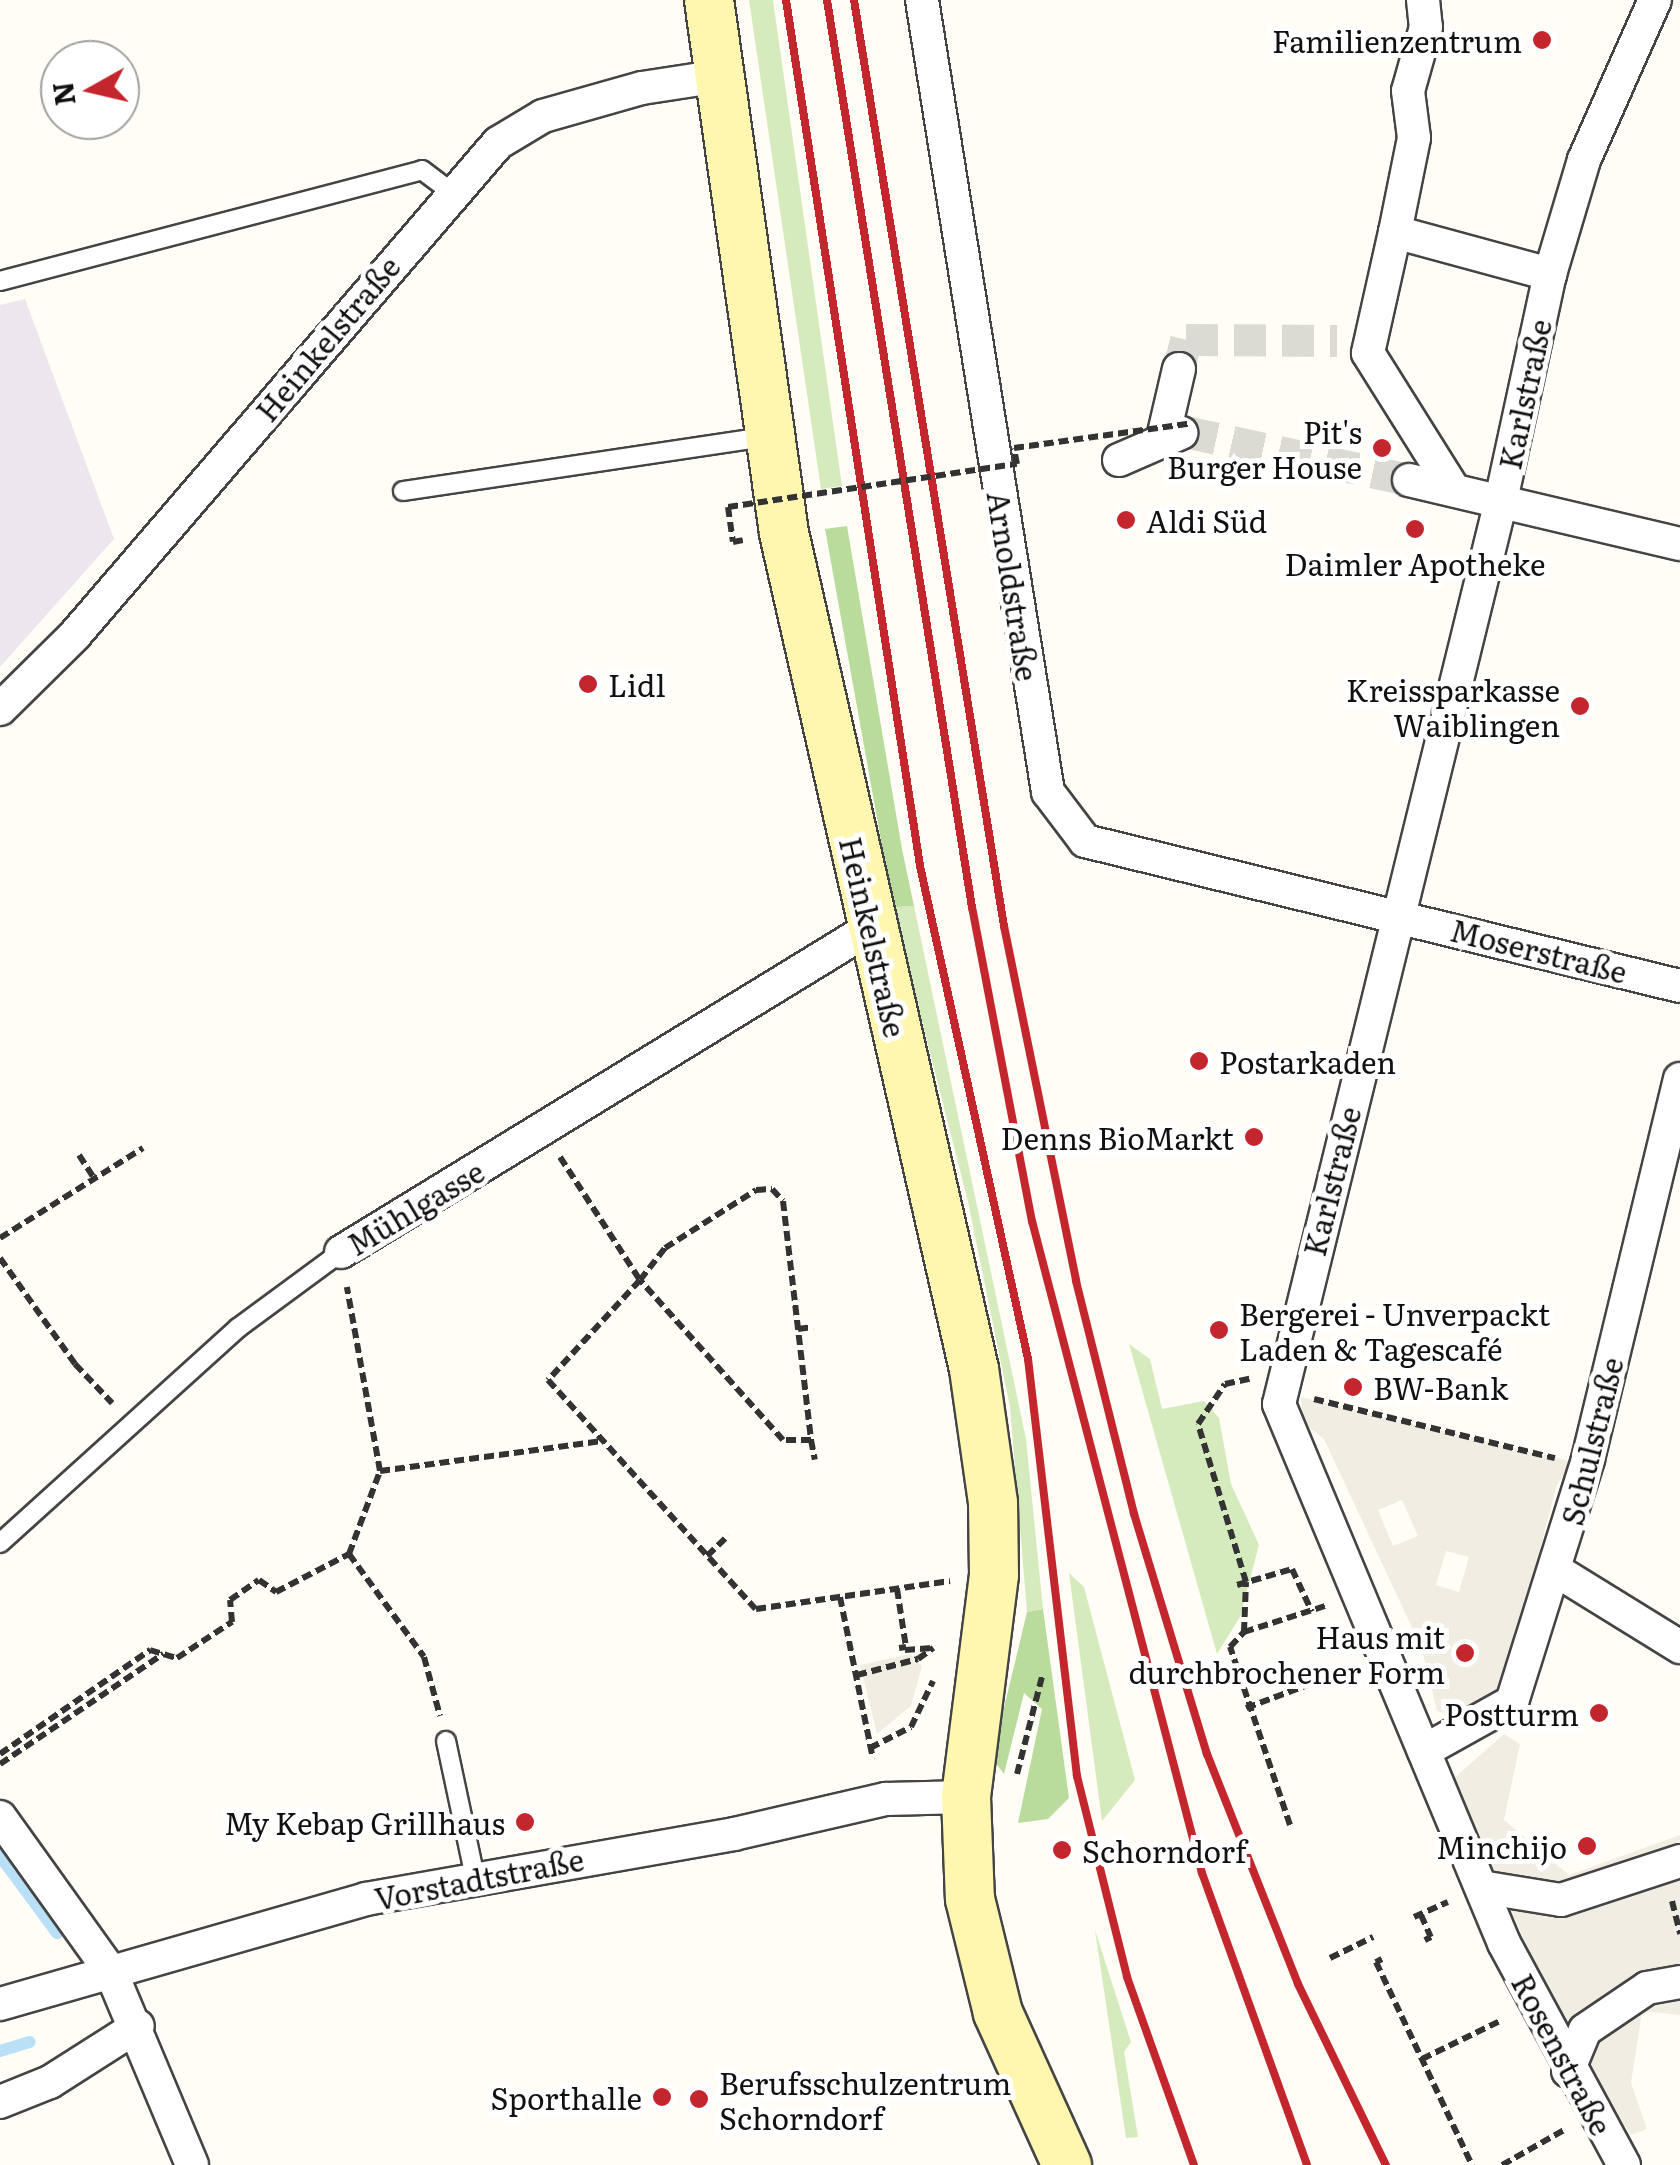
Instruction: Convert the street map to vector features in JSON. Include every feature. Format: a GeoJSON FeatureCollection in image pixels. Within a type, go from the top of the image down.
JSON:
{"type":"FeatureCollection","features":[{"type":"Feature","properties":{"kind":"street","name":"Heinkelstraße"},"geometry":{"type":"LineString","coordinates":[[709,0],[784,533],[974,1369],[994,1503],[994,1575],[966,1797],[970,1899],[998,2013],[1067,2165]]}},
{"type":"Feature","properties":{"kind":"street","name":"Arnoldstraße"},"geometry":{"type":"LineString","coordinates":[[922,0],[1048,792],[1084,840],[1162,871],[1399,915]]}},
{"type":"Feature","properties":{"kind":"street"},"geometry":{"type":"LineString","coordinates":[[1423,0],[1426,27],[1408,92],[1414,138],[1395,232],[1352,347],[1454,490]]}},
{"type":"Feature","properties":{"kind":"street","name":"Karlstraße"},"geometry":{"type":"LineString","coordinates":[[1504,1942],[1279,1404],[1500,505],[1550,274],[1584,160],[1655,0]]}},
{"type":"Feature","properties":{"kind":"street","name":"Heinkelstraße"},"geometry":{"type":"LineString","coordinates":[[0,708],[74,636],[451,192],[498,143],[543,116],[642,88],[720,76]]}},
{"type":"Feature","properties":{"kind":"street"},"geometry":{"type":"LineString","coordinates":[[1395,232],[1550,274]]}},
{"type":"Feature","properties":{"kind":"street"},"geometry":{"type":"LineString","coordinates":[[1119,460],[1178,432],[1179,369]]}},
{"type":"Feature","properties":{"kind":"street"},"geometry":{"type":"LineString","coordinates":[[1410,480],[1500,505],[1680,544]]}},
{"type":"Feature","properties":{"kind":"street","name":"Moserstraße"},"geometry":{"type":"LineString","coordinates":[[1399,915],[1680,986]]}},
{"type":"Feature","properties":{"kind":"street","name":"Mühlgasse"},"geometry":{"type":"LineString","coordinates":[[340,1252],[872,927]]}},
{"type":"Feature","properties":{"kind":"street","name":"Schulstraße"},"geometry":{"type":"LineString","coordinates":[[1424,1751],[1512,1702],[1588,1459],[1680,1079]]}},
{"type":"Feature","properties":{"kind":"street"},"geometry":{"type":"LineString","coordinates":[[1556,1571],[1680,1647]]}},
{"type":"Feature","properties":{"kind":"street","name":"Vorstadtstraße"},"geometry":{"type":"LineString","coordinates":[[0,2004],[366,1899],[734,1834],[886,1799],[966,1797]]}},
{"type":"Feature","properties":{"kind":"street"},"geometry":{"type":"LineString","coordinates":[[0,1817],[111,1972],[138,2026],[192,2165]]}},
{"type":"Feature","properties":{"kind":"street"},"geometry":{"type":"LineString","coordinates":[[1481,1887],[1562,1900],[1680,1862]]}},
{"type":"Feature","properties":{"kind":"street","name":"Rosenstraße"},"geometry":{"type":"LineString","coordinates":[[1504,1942],[1568,2071],[1624,2165]]}},
{"type":"Feature","properties":{"kind":"street"},"geometry":{"type":"LineString","coordinates":[[1568,2071],[1585,2030],[1648,1988],[1680,1982]]}},
{"type":"Feature","properties":{"kind":"street"},"geometry":{"type":"LineString","coordinates":[[0,2102],[50,2082],[138,2026]]}},
{"type":"Feature","properties":{"kind":"lane"},"geometry":{"type":"LineString","coordinates":[[0,281],[422,170],[451,192]]}},
{"type":"Feature","properties":{"kind":"lane"},"geometry":{"type":"LineString","coordinates":[[403,491],[770,436]]}},
{"type":"Feature","properties":{"kind":"lane","name":"Mühlgasse"},"geometry":{"type":"LineString","coordinates":[[0,1543],[238,1328],[340,1252]]}},
{"type":"Feature","properties":{"kind":"lane"},"geometry":{"type":"LineString","coordinates":[[446,1741],[475,1878]]}},
{"type":"Feature","properties":{"kind":"path"},"geometry":{"type":"LineString","coordinates":[[728,507],[1016,464],[1014,448],[1178,432]]}},
{"type":"Feature","properties":{"kind":"path"},"geometry":{"type":"LineString","coordinates":[[544,1130],[640,1280],[783,1440],[811,1440]]}},
{"type":"Feature","properties":{"kind":"path"},"geometry":{"type":"LineString","coordinates":[[0,1238],[143,1148]]}},
{"type":"Feature","properties":{"kind":"path"},"geometry":{"type":"LineString","coordinates":[[79,1156],[94,1178]]}},
{"type":"Feature","properties":{"kind":"path"},"geometry":{"type":"LineString","coordinates":[[815,1460],[783,1201],[772,1189],[756,1190],[665,1248],[548,1380],[756,1610],[994,1575]]}},
{"type":"Feature","properties":{"kind":"path"},"geometry":{"type":"LineString","coordinates":[[0,1754],[150,1650],[177,1658],[232,1622],[230,1600],[260,1580],[276,1592],[349,1554],[380,1470],[340,1252]]}},
{"type":"Feature","properties":{"kind":"path"},"geometry":{"type":"LineString","coordinates":[[0,1258],[75,1364],[138,1422]]}},
{"type":"Feature","properties":{"kind":"path"},"geometry":{"type":"LineString","coordinates":[[798,1328],[812,1327]]}},
{"type":"Feature","properties":{"kind":"path"},"geometry":{"type":"LineString","coordinates":[[1244,1632],[1246,1582],[1201,1424],[1225,1384],[1198,1424],[1246,1582]]}},
{"type":"Feature","properties":{"kind":"path"},"geometry":{"type":"LineString","coordinates":[[1306,1397],[1574,1462],[1588,1459]]}},
{"type":"Feature","properties":{"kind":"path"},"geometry":{"type":"LineString","coordinates":[[380,1470],[603,1440]]}},
{"type":"Feature","properties":{"kind":"path"},"geometry":{"type":"LineString","coordinates":[[707,1556],[729,1535]]}},
{"type":"Feature","properties":{"kind":"path"},"geometry":{"type":"LineString","coordinates":[[349,1554],[424,1656],[446,1741]]}},
{"type":"Feature","properties":{"kind":"path"},"geometry":{"type":"LineString","coordinates":[[1236,1584],[1292,1568],[1312,1612]]}},
{"type":"Feature","properties":{"kind":"path"},"geometry":{"type":"LineString","coordinates":[[870,1748],[888,1744],[922,1713],[938,1655],[948,1652],[933,1648],[899,1649],[906,1647],[898,1588]]}},
{"type":"Feature","properties":{"kind":"path"},"geometry":{"type":"LineString","coordinates":[[1290,1825],[1246,1708],[1230,1647],[1244,1632],[1312,1612],[1359,1592]]}},
{"type":"Feature","properties":{"kind":"path"},"geometry":{"type":"LineString","coordinates":[[840,1597],[873,1759]]}},
{"type":"Feature","properties":{"kind":"path"},"geometry":{"type":"LineString","coordinates":[[856,1675],[918,1659],[933,1648]]}},
{"type":"Feature","properties":{"kind":"path"},"geometry":{"type":"LineString","coordinates":[[0,1764],[163,1654]]}},
{"type":"Feature","properties":{"kind":"path"},"geometry":{"type":"LineString","coordinates":[[1014,1784],[1043,1672]]}},
{"type":"Feature","properties":{"kind":"path"},"geometry":{"type":"LineString","coordinates":[[1246,1708],[1333,1676]]}},
{"type":"Feature","properties":{"kind":"path"},"geometry":{"type":"LineString","coordinates":[[1421,1915],[1431,1937],[1426,1940]]}},
{"type":"Feature","properties":{"kind":"path"},"geometry":{"type":"LineString","coordinates":[[1330,1958],[1374,1937]]}},
{"type":"Feature","properties":{"kind":"path"},"geometry":{"type":"LineString","coordinates":[[1382,1959],[1376,1962],[1472,2165]]}},
{"type":"Feature","properties":{"kind":"path"},"geometry":{"type":"LineString","coordinates":[[1422,2059],[1500,2021]]}},
{"type":"Feature","properties":{"kind":"path"},"geometry":{"type":"LineString","coordinates":[[1502,2165],[1558,2134]]}},
{"type":"Feature","properties":{"kind":"shaded area"},"geometry":{"type":"Polygon","coordinates":[[[25,299],[114,539],[0,667],[0,305],[25,299]]]}},
{"type":"Feature","properties":{"kind":"shaded area"},"geometry":{"type":"Polygon","coordinates":[[[1301,1397],[1574,1462],[1557,1484],[1502,1694],[1455,1716],[1437,1711],[1422,1649],[1324,1439],[1303,1423],[1301,1397]],[[1402,1500],[1378,1510],[1393,1546],[1418,1536],[1402,1500]],[[1446,1551],[1436,1585],[1459,1592],[1469,1557],[1446,1551]]]}},
{"type":"Feature","properties":{"kind":"shaded area"},"geometry":{"type":"Polygon","coordinates":[[[911,1654],[922,1666],[911,1706],[877,1734],[860,1665],[911,1654]]]}},
{"type":"Feature","properties":{"kind":"shaded area"},"geometry":{"type":"Polygon","coordinates":[[[1504,1734],[1520,1744],[1504,1820],[1569,1875],[1680,1835],[1680,2015],[1642,2011],[1631,2083],[1647,2129],[1631,2135],[1571,2044],[1452,1780],[1504,1734]]]}},
{"type":"Feature","properties":{"kind":"green space"},"geometry":{"type":"Polygon","coordinates":[[[749,0],[773,0],[842,486],[821,489],[749,0]]]}},
{"type":"Feature","properties":{"kind":"green space"},"geometry":{"type":"Polygon","coordinates":[[[847,526],[914,906],[893,907],[825,529],[847,526]]]}},
{"type":"Feature","properties":{"kind":"green space"},"geometry":{"type":"Polygon","coordinates":[[[914,906],[1026,1439],[1043,1609],[1027,1612],[1010,1407],[968,1202],[893,907],[914,906]]]}},
{"type":"Feature","properties":{"kind":"green space"},"geometry":{"type":"Polygon","coordinates":[[[1129,1344],[1150,1359],[1162,1409],[1204,1401],[1219,1418],[1231,1484],[1259,1545],[1240,1617],[1217,1654],[1129,1344]]]}},
{"type":"Feature","properties":{"kind":"green space"},"geometry":{"type":"Polygon","coordinates":[[[1069,1573],[1084,1587],[1135,1780],[1102,1821],[1069,1573]]]}},
{"type":"Feature","properties":{"kind":"green space"},"geometry":{"type":"Polygon","coordinates":[[[1043,1609],[1069,1798],[1048,1819],[1018,1823],[1042,1709],[1024,1693],[1004,1774],[992,1758],[1027,1612],[1043,1609]]]}},
{"type":"Feature","properties":{"kind":"green space"},"geometry":{"type":"Polygon","coordinates":[[[1095,1930],[1131,2042],[1124,2052],[1138,2137],[1126,2138],[1095,1930]]]}},
{"type":"Feature","properties":{"kind":"waterway"},"geometry":{"type":"LineString","coordinates":[[0,1856],[57,1933]]}},
{"type":"Feature","properties":{"kind":"waterway"},"geometry":{"type":"LineString","coordinates":[[0,2051],[30,2042]]}},
{"type":"Feature","properties":{"kind":"tunnel"},"geometry":{"type":"LineString","coordinates":[[1179,369],[1186,340],[1337,341]]}},
{"type":"Feature","properties":{"kind":"tunnel"},"geometry":{"type":"LineString","coordinates":[[1185,432],[1409,480]]}},
{"type":"Feature","properties":{"kind":"railway"},"geometry":{"type":"LineString","coordinates":[[786,0],[920,866],[1028,1359],[1077,1776],[1127,1977],[1194,2165]]}},
{"type":"Feature","properties":{"kind":"railway"},"geometry":{"type":"LineString","coordinates":[[827,0],[972,907],[1032,1221],[1202,1873],[1307,2165]]}},
{"type":"Feature","properties":{"kind":"railway"},"geometry":{"type":"LineString","coordinates":[[854,0],[1004,926],[1076,1281],[1134,1514],[1207,1754],[1298,1984],[1386,2165]]}},
{"type":"Feature","properties":{"kind":"place","name":"Familienzentrum"},"geometry":{"type":"Point","coordinates":[1542,40]}},
{"type":"Feature","properties":{"kind":"place","name":"Pit's Burger House"},"geometry":{"type":"Point","coordinates":[1382,448]}},
{"type":"Feature","properties":{"kind":"place","name":"Aldi Süd"},"geometry":{"type":"Point","coordinates":[1126,520]}},
{"type":"Feature","properties":{"kind":"place","name":"Daimler Apotheke"},"geometry":{"type":"Point","coordinates":[1415,529]}},
{"type":"Feature","properties":{"kind":"place","name":"Lidl"},"geometry":{"type":"Point","coordinates":[588,684]}},
{"type":"Feature","properties":{"kind":"place","name":"Kreissparkasse Waiblingen"},"geometry":{"type":"Point","coordinates":[1580,706]}},
{"type":"Feature","properties":{"kind":"place","name":"Postarkaden"},"geometry":{"type":"Point","coordinates":[1199,1061]}},
{"type":"Feature","properties":{"kind":"place","name":"Denns BioMarkt"},"geometry":{"type":"Point","coordinates":[1254,1137]}},
{"type":"Feature","properties":{"kind":"place","name":"Bergerei - Unverpackt Laden & Tagescafé"},"geometry":{"type":"Point","coordinates":[1219,1330]}},
{"type":"Feature","properties":{"kind":"place","name":"BW-Bank"},"geometry":{"type":"Point","coordinates":[1353,1387]}},
{"type":"Feature","properties":{"kind":"place","name":"Haus mit durchbrochener Form"},"geometry":{"type":"Point","coordinates":[1465,1653]}},
{"type":"Feature","properties":{"kind":"place","name":"Postturm"},"geometry":{"type":"Point","coordinates":[1599,1713]}},
{"type":"Feature","properties":{"kind":"place","name":"My Kebap Grillhaus"},"geometry":{"type":"Point","coordinates":[525,1822]}},
{"type":"Feature","properties":{"kind":"place","name":"Minchijo"},"geometry":{"type":"Point","coordinates":[1587,1846]}},
{"type":"Feature","properties":{"kind":"place","name":"Schorndorf"},"geometry":{"type":"Point","coordinates":[1062,1850]}},
{"type":"Feature","properties":{"kind":"place","name":"Sporthalle"},"geometry":{"type":"Point","coordinates":[662,2097]}},
{"type":"Feature","properties":{"kind":"place","name":"Berufsschulzentrum Schorndorf"},"geometry":{"type":"Point","coordinates":[699,2099]}}]}
